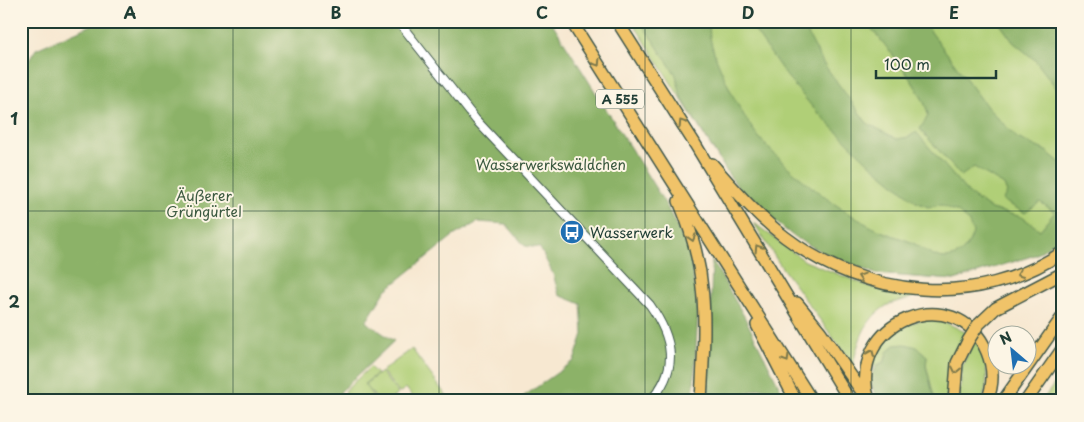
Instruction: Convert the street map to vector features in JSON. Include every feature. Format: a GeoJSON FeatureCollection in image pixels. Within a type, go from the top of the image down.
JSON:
{"type":"FeatureCollection","features":[{"type":"Feature","properties":{"kind":"highway","name":"A 555"},"geometry":{"type":"LineString","coordinates":[[571,21],[668,177],[695,216],[812,401]]}},
{"type":"Feature","properties":{"kind":"highway","name":"A 555"},"geometry":{"type":"LineString","coordinates":[[617,21],[696,144],[850,401]]}},
{"type":"Feature","properties":{"kind":"highway"},"geometry":{"type":"LineString","coordinates":[[696,144],[746,202],[784,236],[818,260],[864,278],[917,290],[972,288],[1024,273],[1063,252]]}},
{"type":"Feature","properties":{"kind":"highway"},"geometry":{"type":"LineString","coordinates":[[668,177],[686,219],[702,274],[705,325],[701,401]]}},
{"type":"Feature","properties":{"kind":"highway"},"geometry":{"type":"LineString","coordinates":[[954,401],[957,363],[978,325],[996,308],[1063,273]]}},
{"type":"Feature","properties":{"kind":"highway"},"geometry":{"type":"LineString","coordinates":[[740,289],[796,401]]}},
{"type":"Feature","properties":{"kind":"highway"},"geometry":{"type":"LineString","coordinates":[[784,289],[820,331],[869,401]]}},
{"type":"Feature","properties":{"kind":"highway"},"geometry":{"type":"LineString","coordinates":[[869,401],[867,367],[873,348],[879,339],[901,321],[922,315],[934,314],[958,321],[975,333],[981,341],[992,367],[993,378],[987,401]]}},
{"type":"Feature","properties":{"kind":"highway"},"geometry":{"type":"LineString","coordinates":[[1003,401],[1063,316]]}},
{"type":"Feature","properties":{"kind":"highway"},"geometry":{"type":"LineString","coordinates":[[1026,401],[1063,348]]}},
{"type":"Feature","properties":{"kind":"street"},"geometry":{"type":"LineString","coordinates":[[398,21],[476,120],[650,305],[660,320],[666,333],[670,359],[664,383],[650,401]]}},
{"type":"Feature","properties":{"kind":"green space","name":"Äußerer Grüngürtel"},"geometry":{"type":"Polygon","coordinates":[[[101,21],[551,21],[666,205],[689,251],[698,311],[693,401],[517,401],[574,361],[583,334],[581,304],[559,295],[553,274],[540,248],[525,246],[506,224],[478,222],[453,236],[386,290],[366,322],[394,341],[340,392],[344,401],[21,401],[21,73],[36,49],[101,21]]]}},
{"type":"Feature","properties":{"kind":"green space"},"geometry":{"type":"Polygon","coordinates":[[[632,21],[1063,21],[1063,237],[1035,255],[954,280],[876,274],[820,251],[729,175],[632,21]]]}},
{"type":"Feature","properties":{"kind":"green space"},"geometry":{"type":"Polygon","coordinates":[[[640,21],[710,21],[709,28],[712,47],[738,104],[757,135],[768,148],[810,186],[857,219],[872,227],[911,242],[941,258],[955,256],[964,250],[973,232],[968,221],[958,212],[941,205],[928,207],[916,202],[870,164],[814,109],[785,74],[748,21],[801,21],[823,63],[867,123],[897,139],[909,137],[916,132],[969,194],[991,209],[1022,217],[1040,230],[1055,212],[1040,202],[1025,213],[1002,200],[1007,193],[1004,185],[974,167],[961,176],[920,129],[928,116],[926,106],[902,67],[865,21],[926,21],[931,32],[988,108],[1017,138],[1046,151],[1063,165],[1063,237],[1035,255],[954,280],[876,274],[820,251],[793,236],[743,194],[729,175],[681,97],[676,75],[640,21]]]}},
{"type":"Feature","properties":{"kind":"green space"},"geometry":{"type":"Polygon","coordinates":[[[998,21],[1063,21],[1063,97],[1035,60],[1013,42],[998,21]]]}},
{"type":"Feature","properties":{"kind":"green space"},"geometry":{"type":"Polygon","coordinates":[[[754,223],[805,261],[876,289],[918,294],[886,306],[872,318],[863,332],[853,365],[780,265],[754,223]]]}},
{"type":"Feature","properties":{"kind":"green space"},"geometry":{"type":"Polygon","coordinates":[[[712,260],[744,316],[784,396],[761,388],[732,398],[729,401],[708,401],[712,260]]]}},
{"type":"Feature","properties":{"kind":"green space"},"geometry":{"type":"Polygon","coordinates":[[[926,319],[943,321],[967,333],[958,349],[953,365],[949,382],[948,401],[935,401],[926,365],[927,356],[887,352],[885,361],[874,367],[872,362],[893,333],[908,325],[926,319]]]}},
{"type":"Feature","properties":{"kind":"green space"},"geometry":{"type":"Polygon","coordinates":[[[974,339],[982,354],[986,369],[985,393],[982,401],[959,401],[962,367],[974,339]]]}},
{"type":"Feature","properties":{"kind":"green space"},"geometry":{"type":"Polygon","coordinates":[[[905,344],[917,347],[927,356],[926,366],[935,401],[879,401],[871,383],[874,369],[885,361],[887,352],[895,345],[905,344]]]}},
{"type":"Feature","properties":{"kind":"green space"},"geometry":{"type":"Polygon","coordinates":[[[412,349],[450,401],[416,401],[406,388],[399,393],[382,371],[412,349]]]}},
{"type":"Feature","properties":{"kind":"green space"},"geometry":{"type":"Polygon","coordinates":[[[370,367],[377,374],[364,384],[376,401],[351,401],[345,391],[370,367]]]}},
{"type":"Feature","properties":{"kind":"green space"},"geometry":{"type":"Polygon","coordinates":[[[381,372],[398,394],[388,401],[378,401],[365,384],[381,372]]]}},
{"type":"Feature","properties":{"kind":"green space"},"geometry":{"type":"Polygon","coordinates":[[[1063,372],[1063,401],[1042,401],[1063,372]]]}},
{"type":"Feature","properties":{"kind":"place","name":"Wasserwerk"},"geometry":{"type":"Point","coordinates":[572,232]}},
{"type":"Feature","properties":{"kind":"park label","name":"Wasserwerkswäldchen"},"geometry":{"type":"Point","coordinates":[551,164]}}]}
